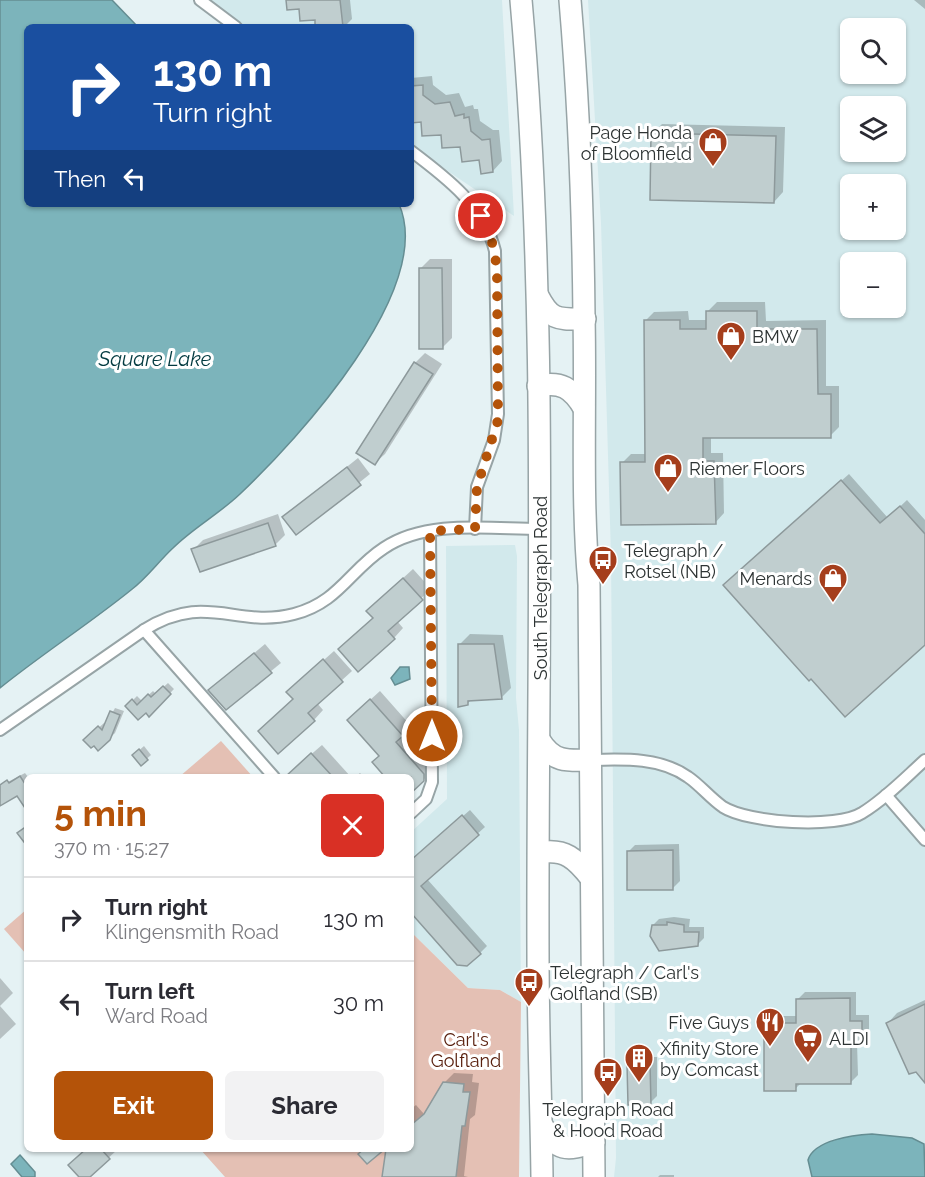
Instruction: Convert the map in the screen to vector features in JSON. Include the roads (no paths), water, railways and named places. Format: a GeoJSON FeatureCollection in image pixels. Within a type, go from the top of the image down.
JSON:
{"type":"FeatureCollection","features":[{"type":"Feature","properties":{"kind":"highway","name":"South Telegraph Road"},"geometry":{"type":"LineString","coordinates":[[521,0],[534,177],[538,296],[542,1177]]}},
{"type":"Feature","properties":{"kind":"highway"},"geometry":{"type":"LineString","coordinates":[[570,0],[579,121],[585,319],[584,408],[594,1177]]}},
{"type":"Feature","properties":{"kind":"highway"},"geometry":{"type":"LineString","coordinates":[[538,296],[546,312],[553,316],[585,319]]}},
{"type":"Feature","properties":{"kind":"highway"},"geometry":{"type":"LineString","coordinates":[[538,386],[554,383],[563,387],[579,400],[584,408]]}},
{"type":"Feature","properties":{"kind":"highway"},"geometry":{"type":"LineString","coordinates":[[540,741],[553,756],[560,760],[590,760]]}},
{"type":"Feature","properties":{"kind":"highway"},"geometry":{"type":"LineString","coordinates":[[539,854],[560,852],[570,855],[591,878]]}},
{"type":"Feature","properties":{"kind":"highway"},"geometry":{"type":"LineString","coordinates":[[542,1125],[552,1140],[563,1148],[571,1150],[594,1142]]}},
{"type":"Feature","properties":{"kind":"street"},"geometry":{"type":"LineString","coordinates":[[200,0],[232,24]]}},
{"type":"Feature","properties":{"kind":"street"},"geometry":{"type":"LineString","coordinates":[[414,153],[452,184],[474,207],[486,226],[495,251],[498,414],[494,440],[477,487],[475,529]]}},
{"type":"Feature","properties":{"kind":"street"},"geometry":{"type":"LineString","coordinates":[[0,730],[144,630],[170,617],[193,611],[220,611],[262,618],[302,612],[334,596],[371,558],[388,545],[430,531],[540,529]]}},
{"type":"Feature","properties":{"kind":"street"},"geometry":{"type":"LineString","coordinates":[[414,810],[426,799],[432,782],[430,531]]}},
{"type":"Feature","properties":{"kind":"street"},"geometry":{"type":"LineString","coordinates":[[144,630],[271,774]]}},
{"type":"Feature","properties":{"kind":"street"},"geometry":{"type":"LineString","coordinates":[[590,760],[647,761],[673,767],[699,785],[723,807],[741,815],[763,820],[848,820],[861,814],[886,795],[925,760]]}},
{"type":"Feature","properties":{"kind":"street"},"geometry":{"type":"LineString","coordinates":[[886,795],[925,840]]}},
{"type":"Feature","properties":{"kind":"water","name":"Square Lake"},"geometry":{"type":"Polygon","coordinates":[[[0,0],[112,0],[135,24],[24,24],[24,207],[400,207],[405,239],[398,277],[380,319],[355,360],[295,437],[240,494],[181,541],[137,585],[0,688],[0,0]]]}},
{"type":"Feature","properties":{"kind":"water"},"geometry":{"type":"Polygon","coordinates":[[[400,667],[409,667],[410,679],[395,685],[391,678],[400,667]]]}},
{"type":"Feature","properties":{"kind":"water"},"geometry":{"type":"Polygon","coordinates":[[[872,1134],[912,1138],[924,1144],[925,1177],[812,1177],[808,1160],[818,1148],[835,1140],[872,1134]]]}},
{"type":"Feature","properties":{"kind":"water"},"geometry":{"type":"Polygon","coordinates":[[[20,1155],[35,1172],[35,1177],[22,1177],[11,1164],[20,1155]]]}},
{"type":"Feature","properties":{"kind":"place","name":"Page Honda of Bloomfield"},"geometry":{"type":"Point","coordinates":[713,168]}},
{"type":"Feature","properties":{"kind":"place","name":"BMW"},"geometry":{"type":"Point","coordinates":[731,362]}},
{"type":"Feature","properties":{"kind":"place","name":"Riemer Floors"},"geometry":{"type":"Point","coordinates":[668,494]}},
{"type":"Feature","properties":{"kind":"place","name":"Telegraph / Rotsel (NB)"},"geometry":{"type":"Point","coordinates":[603,586]}},
{"type":"Feature","properties":{"kind":"place","name":"Menards"},"geometry":{"type":"Point","coordinates":[833,604]}},
{"type":"Feature","properties":{"kind":"place","name":"Telegraph / Carl's Golfland (SB)"},"geometry":{"type":"Point","coordinates":[529,1008]}},
{"type":"Feature","properties":{"kind":"place","name":"Five Guys"},"geometry":{"type":"Point","coordinates":[770,1048]}},
{"type":"Feature","properties":{"kind":"place","name":"ALDI"},"geometry":{"type":"Point","coordinates":[808,1064]}},
{"type":"Feature","properties":{"kind":"place","name":"Xfinity Store by Comcast"},"geometry":{"type":"Point","coordinates":[639,1084]}},
{"type":"Feature","properties":{"kind":"place","name":"Telegraph Road & Hood Road"},"geometry":{"type":"Point","coordinates":[608,1098]}},
{"type":"Feature","properties":{"kind":"park label","name":"Carl's Golfland"},"geometry":{"type":"Point","coordinates":[466,1049]}}]}
